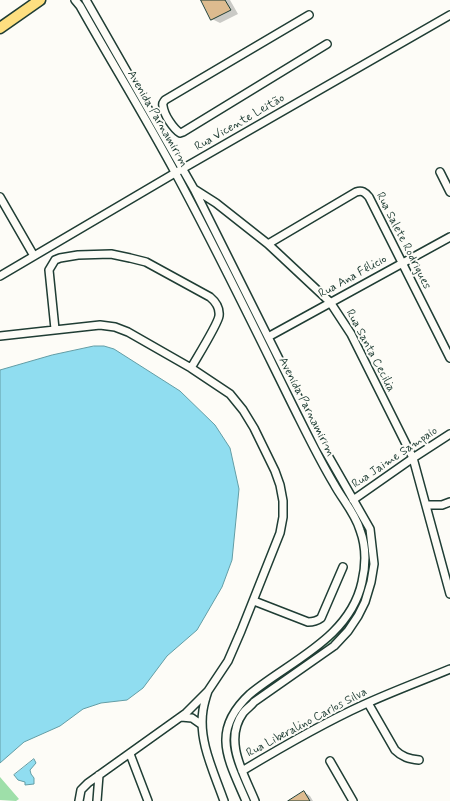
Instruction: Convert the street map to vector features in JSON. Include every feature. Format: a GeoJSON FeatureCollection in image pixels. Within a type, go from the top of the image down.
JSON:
{"type":"FeatureCollection","features":[{"type":"Feature","properties":{"kind":"highway"},"geometry":{"type":"LineString","coordinates":[[0,28],[40,0]]}},
{"type":"Feature","properties":{"kind":"street","name":"Avenida Parnamirim"},"geometry":{"type":"LineString","coordinates":[[75,0],[80,6],[180,181],[323,466],[358,524],[364,541],[365,562],[362,582],[351,611],[332,634],[242,701],[230,719],[226,737],[228,760],[246,801]]}},
{"type":"Feature","properties":{"kind":"street","name":"Avenida Parnamirim"},"geometry":{"type":"LineString","coordinates":[[86,0],[194,189],[322,445],[370,529],[373,548],[373,570],[371,582],[365,602],[348,631],[334,646],[254,702],[238,722],[234,735],[235,747],[242,771],[255,801]]}},
{"type":"Feature","properties":{"kind":"street"},"geometry":{"type":"LineString","coordinates":[[309,15],[165,100],[162,106],[176,130],[180,133],[183,132],[328,44]]}},
{"type":"Feature","properties":{"kind":"street","name":"Rua Vicente Leitão"},"geometry":{"type":"LineString","coordinates":[[0,276],[175,173],[450,15]]}},
{"type":"Feature","properties":{"kind":"street"},"geometry":{"type":"LineString","coordinates":[[107,55],[115,52]]}},
{"type":"Feature","properties":{"kind":"street"},"geometry":{"type":"LineString","coordinates":[[155,120],[166,114]]}},
{"type":"Feature","properties":{"kind":"street"},"geometry":{"type":"LineString","coordinates":[[440,172],[450,192]]}},
{"type":"Feature","properties":{"kind":"street","name":"Rua Santa Cecilia"},"geometry":{"type":"LineString","coordinates":[[180,181],[216,203],[268,244],[330,302],[350,334],[413,458],[450,594]]}},
{"type":"Feature","properties":{"kind":"street","name":"Rua Salete Rodrigues"},"geometry":{"type":"LineString","coordinates":[[268,244],[360,190],[367,194],[450,358]]}},
{"type":"Feature","properties":{"kind":"street"},"geometry":{"type":"LineString","coordinates":[[0,197],[34,256]]}},
{"type":"Feature","properties":{"kind":"street","name":"Rua Ana Félicio"},"geometry":{"type":"LineString","coordinates":[[268,337],[450,238]]}},
{"type":"Feature","properties":{"kind":"street"},"geometry":{"type":"LineString","coordinates":[[55,329],[49,270],[55,260],[78,255],[111,254],[146,262],[210,297],[218,308],[218,319],[191,368]]}},
{"type":"Feature","properties":{"kind":"street"},"geometry":{"type":"LineString","coordinates":[[0,336],[100,325],[115,327],[128,332],[191,368],[230,394],[243,410],[254,428],[275,471],[280,484],[283,501],[283,517],[280,533],[254,600],[228,660],[208,691],[181,717],[88,783],[81,790],[79,801]]}},
{"type":"Feature","properties":{"kind":"street","name":"Rua Jaime Sampaio"},"geometry":{"type":"LineString","coordinates":[[353,500],[450,434]]}},
{"type":"Feature","properties":{"kind":"street"},"geometry":{"type":"LineString","coordinates":[[426,505],[442,505],[450,502]]}},
{"type":"Feature","properties":{"kind":"street"},"geometry":{"type":"LineString","coordinates":[[254,600],[308,622],[317,621],[321,618],[343,567]]}},
{"type":"Feature","properties":{"kind":"street"},"geometry":{"type":"LineString","coordinates":[[285,668],[291,676]]}},
{"type":"Feature","properties":{"kind":"street","name":"Rua Liberalino Carlos Silva"},"geometry":{"type":"LineString","coordinates":[[242,771],[297,738],[368,703],[450,669]]}},
{"type":"Feature","properties":{"kind":"street"},"geometry":{"type":"LineString","coordinates":[[208,691],[203,710],[202,725],[205,746],[224,801]]}},
{"type":"Feature","properties":{"kind":"street"},"geometry":{"type":"LineString","coordinates":[[368,703],[395,750],[409,759],[419,760]]}},
{"type":"Feature","properties":{"kind":"street"},"geometry":{"type":"LineString","coordinates":[[181,717],[192,718],[202,725]]}},
{"type":"Feature","properties":{"kind":"street"},"geometry":{"type":"LineString","coordinates":[[130,754],[148,801]]}},
{"type":"Feature","properties":{"kind":"street"},"geometry":{"type":"LineString","coordinates":[[330,761],[353,801]]}},
{"type":"Feature","properties":{"kind":"street"},"geometry":{"type":"LineString","coordinates":[[97,801],[99,775]]}},
{"type":"Feature","properties":{"kind":"street"},"geometry":{"type":"LineString","coordinates":[[88,783],[94,784],[98,789]]}},
{"type":"Feature","properties":{"kind":"green space"},"geometry":{"type":"Polygon","coordinates":[[[194,195],[367,525],[372,562],[363,602],[348,626],[340,635],[297,668],[295,664],[337,633],[353,613],[360,601],[366,583],[368,563],[366,534],[361,520],[333,478],[191,196],[194,195]]]}},
{"type":"Feature","properties":{"kind":"green space"},"geometry":{"type":"Polygon","coordinates":[[[282,673],[284,677],[247,704],[235,723],[238,766],[235,767],[230,754],[229,742],[232,721],[244,701],[282,673]]]}},
{"type":"Feature","properties":{"kind":"green space"},"geometry":{"type":"Polygon","coordinates":[[[0,777],[19,799],[16,801],[0,800],[0,777]]]}},
{"type":"Feature","properties":{"kind":"water"},"geometry":{"type":"Polygon","coordinates":[[[94,346],[104,346],[114,349],[180,391],[215,425],[230,448],[239,489],[232,560],[222,587],[197,630],[167,656],[143,688],[127,700],[101,703],[83,709],[60,726],[24,742],[0,763],[0,370],[52,355],[94,346]]]}},
{"type":"Feature","properties":{"kind":"water"},"geometry":{"type":"Polygon","coordinates":[[[34,759],[36,763],[30,770],[34,778],[34,784],[25,785],[25,782],[18,780],[14,775],[34,759]]]}},
{"type":"Feature","properties":{"kind":"building"},"geometry":{"type":"Polygon","coordinates":[[[201,0],[225,0],[231,10],[211,20],[201,0]]]}},
{"type":"Feature","properties":{"kind":"building"},"geometry":{"type":"Polygon","coordinates":[[[304,791],[310,801],[288,801],[304,791]]]}}]}
